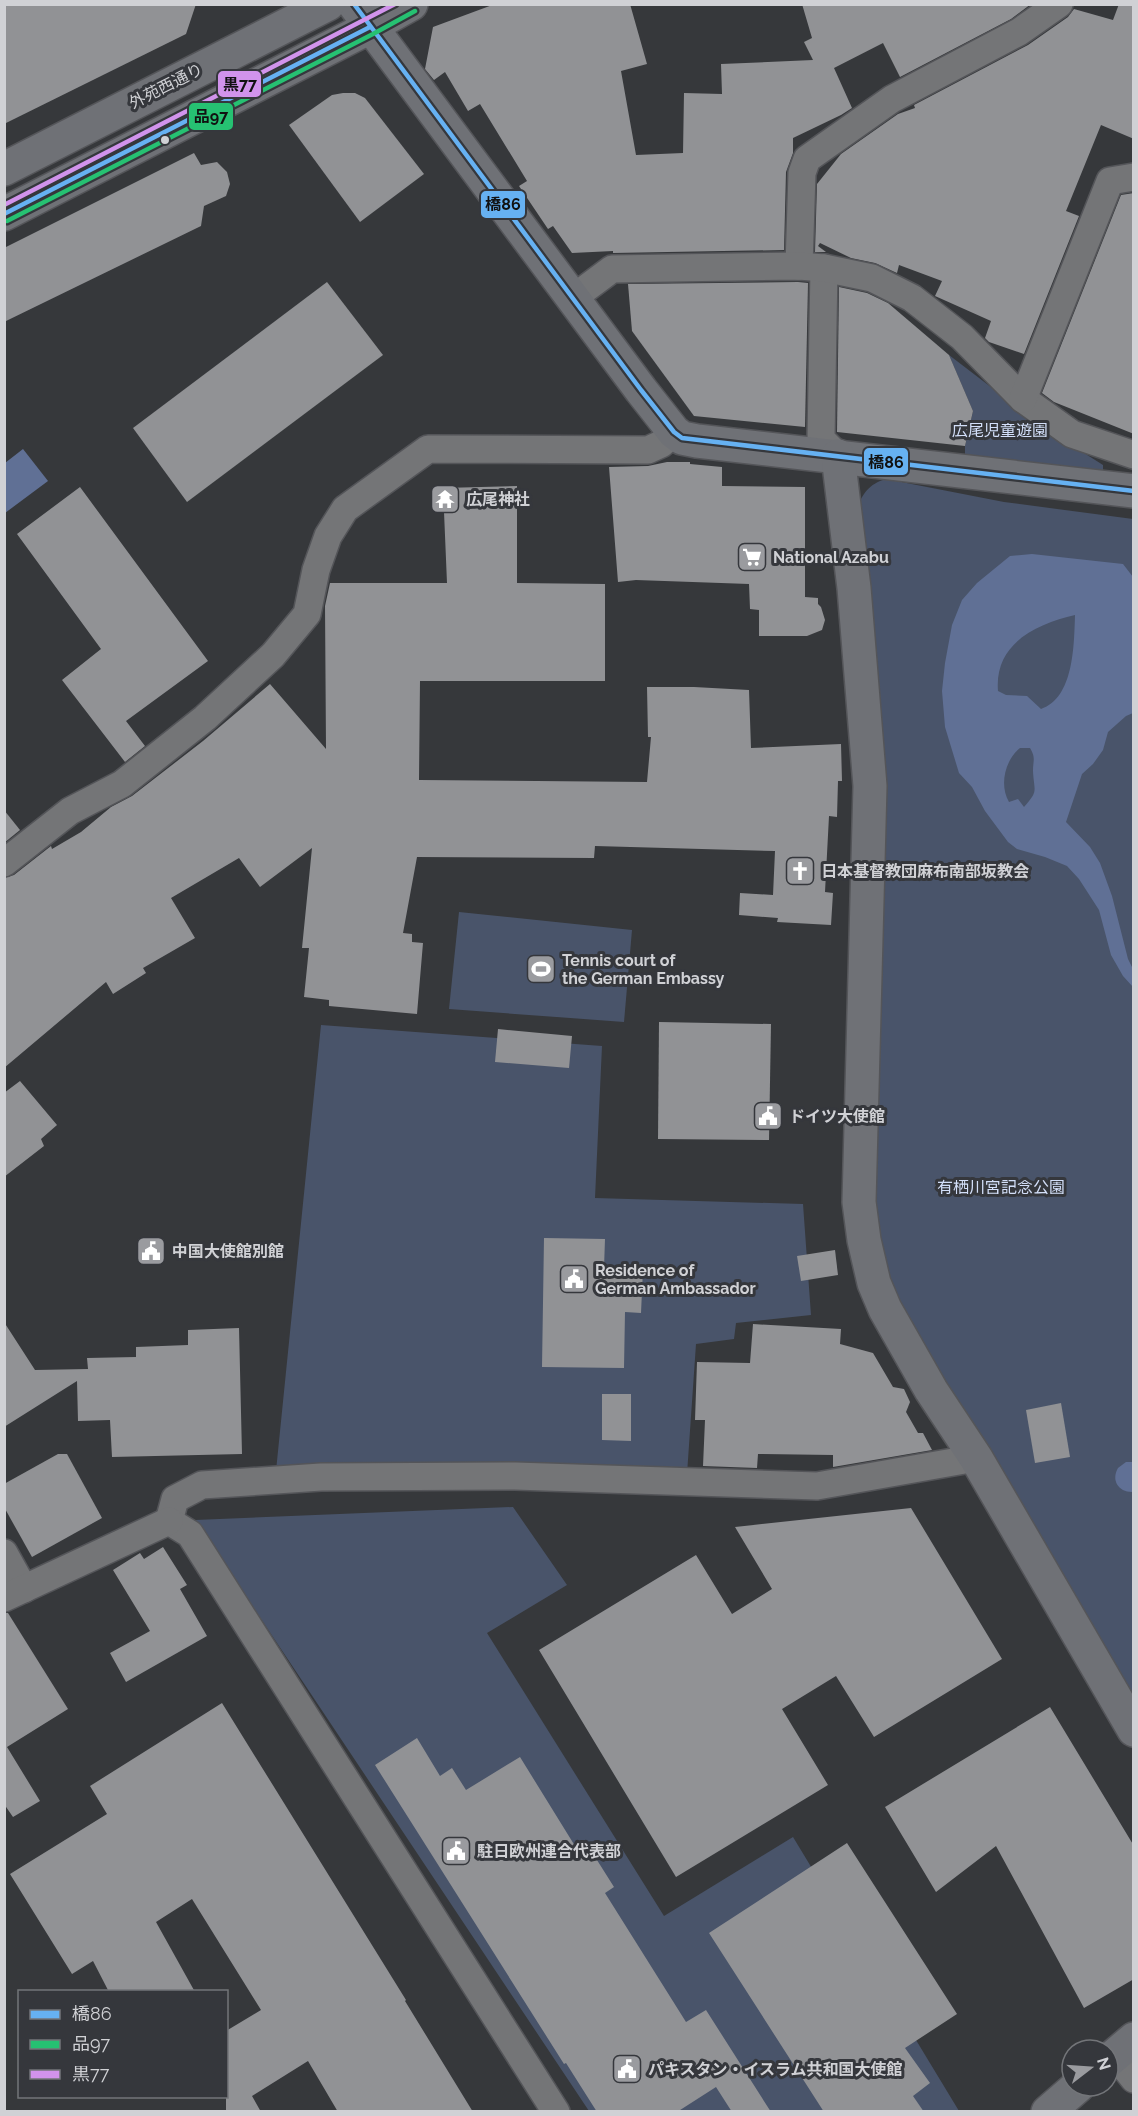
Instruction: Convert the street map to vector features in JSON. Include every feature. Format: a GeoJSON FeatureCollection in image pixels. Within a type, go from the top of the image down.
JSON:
{"type":"FeatureCollection","features":[{"type":"Feature","properties":{"kind":"street","name":"外苑西通り"},"geometry":{"type":"LineString","coordinates":[[4,169],[328,4]]}},
{"type":"Feature","properties":{"kind":"street"},"geometry":{"type":"LineString","coordinates":[[4,214],[362,16],[411,4]]}},
{"type":"Feature","properties":{"kind":"street"},"geometry":{"type":"LineString","coordinates":[[1059,4],[1019,32],[892,99],[807,159],[802,173],[812,267],[821,439],[838,456],[854,588],[870,786],[859,1202],[864,1240],[874,1283],[885,1309],[931,1390],[976,1458],[1134,1730]]}},
{"type":"Feature","properties":{"kind":"street"},"geometry":{"type":"LineString","coordinates":[[362,16],[674,432],[682,438],[1134,491]]}},
{"type":"Feature","properties":{"kind":"street"},"geometry":{"type":"LineString","coordinates":[[1023,399],[1110,181],[1134,177]]}},
{"type":"Feature","properties":{"kind":"street"},"geometry":{"type":"LineString","coordinates":[[573,298],[612,269],[812,267],[872,278],[912,298],[962,337],[1023,399],[1072,434],[1134,454]]}},
{"type":"Feature","properties":{"kind":"street"},"geometry":{"type":"LineString","coordinates":[[4,863],[70,811],[122,784],[205,718],[273,655],[307,614],[316,570],[327,536],[345,509],[428,449],[648,450],[661,444],[674,432]]}},
{"type":"Feature","properties":{"kind":"street"},"geometry":{"type":"LineString","coordinates":[[170,1521],[175,1499],[202,1485],[321,1477],[515,1476],[817,1486],[976,1458]]}},
{"type":"Feature","properties":{"kind":"street"},"geometry":{"type":"LineString","coordinates":[[4,1553],[14,1594],[170,1521]]}},
{"type":"Feature","properties":{"kind":"street"},"geometry":{"type":"LineString","coordinates":[[170,1521],[190,1533],[556,2112]]}},
{"type":"Feature","properties":{"kind":"street"},"geometry":{"type":"LineString","coordinates":[[1048,2112],[1064,2098]]}},
{"type":"Feature","properties":{"kind":"green space","name":"広尾児童遊園"},"geometry":{"type":"Polygon","coordinates":[[[949,355],[1043,427],[1103,465],[1103,471],[965,457],[965,446],[973,411],[949,355]]]}},
{"type":"Feature","properties":{"kind":"green space","name":"有栖川宮記念公園"},"geometry":{"type":"Polygon","coordinates":[[[886,479],[1004,502],[1133,519],[1133,1708],[924,1351],[890,1279],[869,1203],[879,829],[887,783],[874,655],[855,512],[866,491],[886,479]]]}},
{"type":"Feature","properties":{"kind":"green space","name":"Tennis court of the German Embassy"},"geometry":{"type":"Polygon","coordinates":[[[459,912],[632,930],[624,1022],[449,1009],[459,912]]]}},
{"type":"Feature","properties":{"kind":"green space"},"geometry":{"type":"Polygon","coordinates":[[[321,1025],[602,1046],[595,1198],[803,1204],[811,1315],[736,1323],[734,1339],[696,1344],[687,1474],[276,1471],[321,1025]]]}},
{"type":"Feature","properties":{"kind":"green space"},"geometry":{"type":"Polygon","coordinates":[[[513,1507],[567,1585],[487,1633],[664,1916],[793,1837],[959,2111],[589,2111],[195,1520],[513,1507]]]}},
{"type":"Feature","properties":{"kind":"shaded area"},"geometry":{"type":"Polygon","coordinates":[[[23,449],[48,481],[5,513],[5,463],[23,449]]]}},
{"type":"Feature","properties":{"kind":"shaded area"},"geometry":{"type":"Polygon","coordinates":[[[1032,554],[1123,564],[1133,577],[1133,713],[1126,716],[1108,732],[1103,750],[1082,774],[1066,822],[1090,847],[1100,863],[1112,896],[1128,959],[1133,969],[1133,987],[1123,976],[1111,955],[1099,910],[1079,879],[1067,866],[1017,849],[1008,842],[985,811],[972,787],[959,773],[945,727],[942,691],[952,625],[962,600],[977,583],[1010,556],[1032,554]],[[1075,615],[1046,624],[1021,638],[1003,660],[998,691],[1006,695],[1027,696],[1041,709],[1052,703],[1060,694],[1070,669],[1075,615]],[[1020,748],[1007,766],[1004,788],[1009,802],[1018,799],[1024,807],[1032,797],[1034,790],[1034,759],[1030,748],[1020,748]]]}},
{"type":"Feature","properties":{"kind":"shaded area"},"geometry":{"type":"Polygon","coordinates":[[[1126,1462],[1133,1462],[1132,1492],[1120,1488],[1115,1477],[1118,1468],[1126,1462]]]}},
{"type":"Feature","properties":{"kind":"building"},"geometry":{"type":"Polygon","coordinates":[[[4,4],[196,4],[186,34],[4,124],[4,4]]]}},
{"type":"Feature","properties":{"kind":"building"},"geometry":{"type":"Polygon","coordinates":[[[495,4],[630,4],[647,64],[621,71],[636,155],[683,153],[684,93],[722,94],[721,64],[813,60],[804,42],[812,38],[802,4],[1031,4],[1011,19],[900,77],[883,43],[834,68],[852,108],[793,138],[793,153],[786,172],[784,250],[572,253],[553,226],[548,229],[519,186],[527,181],[480,104],[468,111],[445,72],[434,80],[425,69],[433,27],[495,4]]]}},
{"type":"Feature","properties":{"kind":"building"},"geometry":{"type":"Polygon","coordinates":[[[1119,4],[1134,4],[1134,139],[1101,125],[1066,211],[1079,216],[1024,354],[989,342],[985,338],[991,321],[935,296],[942,281],[899,265],[897,273],[875,263],[851,258],[820,243],[818,246],[826,252],[815,252],[817,184],[841,154],[898,114],[915,108],[914,105],[1028,45],[1068,17],[1074,9],[1113,20],[1119,4]]]}},
{"type":"Feature","properties":{"kind":"building"},"geometry":{"type":"Polygon","coordinates":[[[355,93],[365,98],[424,174],[360,222],[289,125],[332,95],[355,93]]]}},
{"type":"Feature","properties":{"kind":"building"},"geometry":{"type":"Polygon","coordinates":[[[194,153],[201,165],[217,162],[227,172],[230,184],[226,196],[204,206],[201,226],[4,322],[4,248],[194,153]]]}},
{"type":"Feature","properties":{"kind":"building"},"geometry":{"type":"Polygon","coordinates":[[[1134,193],[1134,434],[1054,402],[1042,393],[1121,195],[1134,193]]]}},
{"type":"Feature","properties":{"kind":"building"},"geometry":{"type":"Polygon","coordinates":[[[327,282],[383,355],[187,502],[133,428],[327,282]]]}},
{"type":"Feature","properties":{"kind":"building"},"geometry":{"type":"Polygon","coordinates":[[[808,283],[805,427],[694,416],[632,331],[628,284],[808,283]]]}},
{"type":"Feature","properties":{"kind":"building"},"geometry":{"type":"Polygon","coordinates":[[[839,287],[867,293],[888,303],[949,355],[973,411],[965,446],[837,432],[839,287]]]}},
{"type":"Feature","properties":{"kind":"building"},"geometry":{"type":"Polygon","coordinates":[[[667,462],[690,462],[690,464],[722,467],[722,486],[805,487],[805,597],[818,598],[818,604],[825,620],[822,630],[807,636],[759,636],[759,610],[750,609],[749,584],[636,580],[618,582],[609,467],[648,466],[667,462]]]}},
{"type":"Feature","properties":{"kind":"building"},"geometry":{"type":"Polygon","coordinates":[[[517,486],[517,583],[605,584],[605,681],[420,681],[419,780],[647,782],[651,737],[648,737],[647,687],[749,690],[751,748],[841,744],[842,781],[838,781],[837,817],[829,816],[825,892],[833,893],[831,925],[777,922],[778,918],[739,915],[740,893],[773,895],[775,851],[595,846],[594,858],[417,857],[403,933],[412,934],[412,942],[423,943],[417,1014],[329,1006],[329,1000],[304,997],[309,948],[302,948],[312,848],[260,887],[239,858],[171,898],[195,938],[143,968],[146,973],[113,994],[106,982],[4,1068],[4,878],[14,875],[51,846],[52,849],[81,832],[111,807],[132,796],[203,741],[270,684],[326,749],[325,606],[330,583],[447,583],[443,488],[517,486]]]}},
{"type":"Feature","properties":{"kind":"building"},"geometry":{"type":"Polygon","coordinates":[[[80,487],[208,661],[126,721],[145,746],[125,762],[62,680],[101,649],[17,534],[80,487]]]}},
{"type":"Feature","properties":{"kind":"building"},"geometry":{"type":"Polygon","coordinates":[[[4,810],[20,830],[4,843],[4,810]]]}},
{"type":"Feature","properties":{"kind":"building"},"geometry":{"type":"Polygon","coordinates":[[[659,1022],[771,1024],[769,1140],[658,1139],[659,1022]]]}},
{"type":"Feature","properties":{"kind":"building"},"geometry":{"type":"Polygon","coordinates":[[[498,1029],[572,1036],[569,1068],[495,1062],[498,1029]]]}},
{"type":"Feature","properties":{"kind":"building"},"geometry":{"type":"Polygon","coordinates":[[[20,1081],[57,1125],[41,1139],[44,1146],[4,1177],[4,1093],[20,1081]]]}},
{"type":"Feature","properties":{"kind":"building","name":"Residence of German Ambassador"},"geometry":{"type":"Polygon","coordinates":[[[544,1238],[605,1239],[604,1268],[643,1269],[641,1313],[625,1312],[624,1368],[542,1367],[544,1238]]]}},
{"type":"Feature","properties":{"kind":"building"},"geometry":{"type":"Polygon","coordinates":[[[835,1250],[838,1275],[801,1281],[797,1256],[835,1250]]]}},
{"type":"Feature","properties":{"kind":"building"},"geometry":{"type":"Polygon","coordinates":[[[4,1322],[35,1370],[88,1369],[87,1358],[136,1357],[136,1347],[188,1345],[188,1330],[239,1328],[242,1454],[112,1457],[110,1420],[78,1421],[77,1381],[4,1427],[4,1322]]]}},
{"type":"Feature","properties":{"kind":"building"},"geometry":{"type":"Polygon","coordinates":[[[753,1324],[841,1329],[840,1344],[873,1353],[893,1387],[904,1389],[910,1402],[906,1412],[918,1433],[923,1433],[932,1450],[833,1467],[833,1455],[758,1454],[757,1468],[703,1466],[705,1420],[695,1420],[697,1362],[750,1363],[753,1324]]]}},
{"type":"Feature","properties":{"kind":"building"},"geometry":{"type":"Polygon","coordinates":[[[602,1394],[631,1394],[631,1441],[602,1440],[602,1394]]]}},
{"type":"Feature","properties":{"kind":"building"},"geometry":{"type":"Polygon","coordinates":[[[1061,1403],[1070,1457],[1035,1463],[1026,1410],[1061,1403]]]}},
{"type":"Feature","properties":{"kind":"building"},"geometry":{"type":"Polygon","coordinates":[[[58,1454],[67,1454],[102,1518],[32,1557],[4,1507],[4,1484],[58,1454]]]}},
{"type":"Feature","properties":{"kind":"building"},"geometry":{"type":"Polygon","coordinates":[[[911,1508],[1002,1659],[874,1737],[836,1676],[782,1709],[828,1785],[676,1877],[539,1650],[696,1555],[732,1614],[772,1589],[735,1527],[911,1508]]]}},
{"type":"Feature","properties":{"kind":"building"},"geometry":{"type":"Polygon","coordinates":[[[163,1547],[187,1585],[180,1589],[207,1636],[126,1682],[110,1653],[150,1631],[113,1570],[140,1553],[144,1559],[163,1547]]]}},
{"type":"Feature","properties":{"kind":"building"},"geometry":{"type":"Polygon","coordinates":[[[4,1613],[8,1613],[68,1709],[7,1747],[40,1801],[13,1817],[4,1804],[4,1613]]]}},
{"type":"Feature","properties":{"kind":"building"},"geometry":{"type":"Polygon","coordinates":[[[222,1703],[473,2112],[338,2112],[308,2061],[252,2096],[261,2112],[226,2112],[228,2030],[261,2010],[192,1899],[156,1922],[194,1990],[108,1990],[93,1961],[72,1974],[10,1874],[107,1814],[90,1786],[222,1703]]]}},
{"type":"Feature","properties":{"kind":"building"},"geometry":{"type":"Polygon","coordinates":[[[1050,1707],[1134,1846],[1134,1979],[1084,2008],[996,1846],[936,1892],[885,1807],[1050,1707]]]}},
{"type":"Feature","properties":{"kind":"building"},"geometry":{"type":"Polygon","coordinates":[[[417,1738],[440,1776],[452,1768],[466,1790],[520,1757],[575,1846],[585,1841],[614,1887],[605,1893],[686,2022],[706,2010],[771,2112],[732,2112],[716,2087],[677,2112],[597,2112],[566,2063],[564,2064],[375,1765],[417,1738]]]}},
{"type":"Feature","properties":{"kind":"building"},"geometry":{"type":"Polygon","coordinates":[[[847,1843],[957,2014],[905,2048],[930,2083],[913,2096],[924,2112],[824,2112],[709,1933],[847,1843]]]}},
{"type":"Feature","properties":{"kind":"transit line","name":"橋86"},"geometry":{"type":"LineString","coordinates":[[354,4],[641,390],[674,432],[682,438],[1134,491]]}},
{"type":"Feature","properties":{"kind":"transit line","name":"黒77"},"geometry":{"type":"LineString","coordinates":[[4,205],[395,4]]}},
{"type":"Feature","properties":{"kind":"transit line","name":"品97"},"geometry":{"type":"LineString","coordinates":[[7,221],[415,11]]}},
{"type":"Feature","properties":{"kind":"transit line","name":"橋86"},"geometry":{"type":"LineString","coordinates":[[4,214],[370,27]]}},
{"type":"Feature","properties":{"kind":"place","name":"広尾神社"},"geometry":{"type":"Point","coordinates":[445,499]}},
{"type":"Feature","properties":{"kind":"place","name":"National Azabu"},"geometry":{"type":"Point","coordinates":[752,557]}},
{"type":"Feature","properties":{"kind":"place","name":"日本基督教団麻布南部坂教会"},"geometry":{"type":"Point","coordinates":[800,871]}},
{"type":"Feature","properties":{"kind":"place","name":"Tennis court of the German Embassy"},"geometry":{"type":"Point","coordinates":[541,969]}},
{"type":"Feature","properties":{"kind":"place","name":"ドイツ大使館"},"geometry":{"type":"Point","coordinates":[768,1116]}},
{"type":"Feature","properties":{"kind":"place","name":"中国大使館別館"},"geometry":{"type":"Point","coordinates":[151,1251]}},
{"type":"Feature","properties":{"kind":"place","name":"Residence of German Ambassador"},"geometry":{"type":"Point","coordinates":[574,1279]}},
{"type":"Feature","properties":{"kind":"place","name":"駐日欧州連合代表部"},"geometry":{"type":"Point","coordinates":[456,1851]}},
{"type":"Feature","properties":{"kind":"place","name":"パキスタン・イスラム共和国大使館"},"geometry":{"type":"Point","coordinates":[627,2069]}}]}
